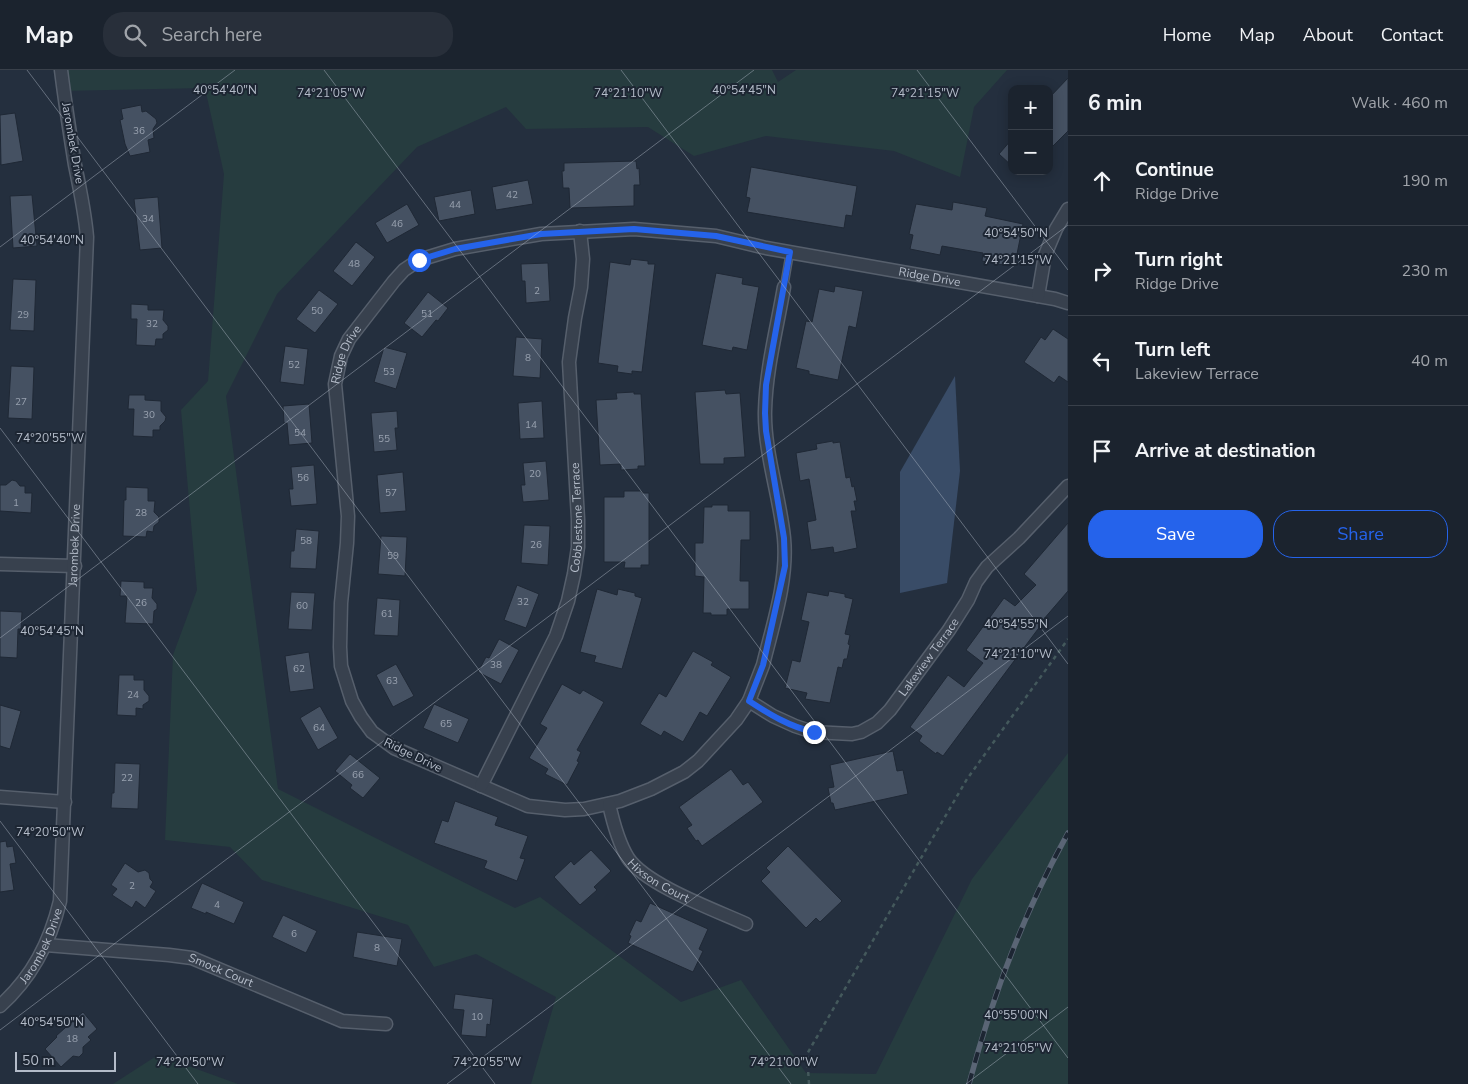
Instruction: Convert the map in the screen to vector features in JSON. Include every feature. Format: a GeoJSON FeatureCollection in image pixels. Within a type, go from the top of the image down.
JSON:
{"type":"FeatureCollection","features":[{"type":"Feature","properties":{"kind":"street","name":"Jarombek Drive"},"geometry":{"type":"LineString","coordinates":[[0,1006],[22,985],[38,962],[56,919],[60,901],[87,237],[85,210],[69,130],[61,70]]}},
{"type":"Feature","properties":{"kind":"street"},"geometry":{"type":"LineString","coordinates":[[1038,296],[1045,255],[1056,229],[1068,209]]}},
{"type":"Feature","properties":{"kind":"street","name":"Ridge Drive"},"geometry":{"type":"LineString","coordinates":[[784,287],[766,385],[765,413],[766,431],[784,538],[785,566],[763,665],[749,701],[736,720],[712,748],[684,772],[651,789],[609,804],[584,808],[547,809],[528,806],[394,748],[379,738],[361,717],[346,684],[341,666],[340,647],[348,516],[335,384],[341,356],[355,332],[404,270],[419,260],[455,249],[541,234],[634,229],[716,236],[790,252],[1068,303]]}},
{"type":"Feature","properties":{"kind":"street","name":"Cobblestone Terrace"},"geometry":{"type":"LineString","coordinates":[[481,786],[556,636],[568,601],[574,574],[578,547],[578,519],[569,362],[574,318],[581,287],[583,259],[580,231]]}},
{"type":"Feature","properties":{"kind":"street","name":"Lakeview Terrace"},"geometry":{"type":"LineString","coordinates":[[749,701],[773,716],[813,732],[852,734],[861,732],[877,723],[890,710],[950,630],[968,600],[976,582],[987,567],[1058,499],[1068,486]]}},
{"type":"Feature","properties":{"kind":"street"},"geometry":{"type":"LineString","coordinates":[[0,564],[75,566]]}},
{"type":"Feature","properties":{"kind":"street"},"geometry":{"type":"LineString","coordinates":[[0,797],[65,802]]}},
{"type":"Feature","properties":{"kind":"street","name":"Hixson Court"},"geometry":{"type":"LineString","coordinates":[[609,804],[620,842],[628,858],[641,872],[656,882],[746,924]]}},
{"type":"Feature","properties":{"kind":"street","name":"Smock Court"},"geometry":{"type":"LineString","coordinates":[[46,944],[192,958],[342,1021],[386,1024]]}},
{"type":"Feature","properties":{"kind":"lane","name":"Ridge Drive"},"geometry":{"type":"LineString","coordinates":[[784,287],[790,252]]}},
{"type":"Feature","properties":{"kind":"path"},"geometry":{"type":"LineString","coordinates":[[809,1084],[808,1054],[967,779],[1068,639]]}},
{"type":"Feature","properties":{"kind":"green space"},"geometry":{"type":"Polygon","coordinates":[[[62,70],[772,70],[778,82],[796,70],[1007,70],[974,107],[960,177],[894,151],[766,136],[694,156],[648,127],[526,129],[506,107],[417,147],[277,294],[226,396],[278,789],[515,908],[540,897],[681,1002],[741,980],[806,1073],[876,1074],[972,879],[1068,753],[1068,1084],[531,1084],[556,997],[476,954],[434,967],[408,925],[262,880],[230,847],[165,840],[173,655],[197,590],[181,410],[208,381],[224,174],[205,88],[61,91],[62,70]]]}},
{"type":"Feature","properties":{"kind":"green space"},"geometry":{"type":"Polygon","coordinates":[[[158,1055],[238,1084],[113,1084],[158,1055]]]}},
{"type":"Feature","properties":{"kind":"water"},"geometry":{"type":"Polygon","coordinates":[[[955,376],[960,471],[947,583],[900,593],[900,472],[955,376]]]}},
{"type":"Feature","properties":{"kind":"building"},"geometry":{"type":"Polygon","coordinates":[[[1068,78],[1068,131],[1053,146],[1053,130],[1053,94],[1068,78]]]}},
{"type":"Feature","properties":{"kind":"building"},"geometry":{"type":"Polygon","coordinates":[[[141,105],[142,112],[146,111],[156,119],[157,123],[153,129],[154,138],[148,140],[150,152],[130,156],[125,144],[120,120],[123,119],[121,109],[141,105]]]}},
{"type":"Feature","properties":{"kind":"building"},"geometry":{"type":"Polygon","coordinates":[[[15,113],[23,161],[1,165],[0,115],[15,113]]]}},
{"type":"Feature","properties":{"kind":"building"},"geometry":{"type":"Polygon","coordinates":[[[1008,144],[1008,162],[999,154],[1008,144]]]}},
{"type":"Feature","properties":{"kind":"building"},"geometry":{"type":"Polygon","coordinates":[[[636,161],[637,169],[639,168],[640,185],[634,185],[634,206],[570,208],[569,188],[563,188],[562,171],[564,171],[564,163],[636,161]]]}},
{"type":"Feature","properties":{"kind":"building"},"geometry":{"type":"Polygon","coordinates":[[[751,167],[857,186],[852,216],[846,215],[844,228],[747,212],[750,198],[746,197],[751,167]]]}},
{"type":"Feature","properties":{"kind":"building"},"geometry":{"type":"Polygon","coordinates":[[[528,180],[533,204],[496,210],[492,187],[528,180]]]}},
{"type":"Feature","properties":{"kind":"building"},"geometry":{"type":"Polygon","coordinates":[[[471,190],[475,214],[439,221],[434,197],[471,190]]]}},
{"type":"Feature","properties":{"kind":"building"},"geometry":{"type":"Polygon","coordinates":[[[32,195],[37,246],[13,248],[10,196],[32,195]]]}},
{"type":"Feature","properties":{"kind":"building"},"geometry":{"type":"Polygon","coordinates":[[[158,197],[162,248],[140,250],[134,199],[158,197]]]}},
{"type":"Feature","properties":{"kind":"building"},"geometry":{"type":"Polygon","coordinates":[[[953,202],[987,208],[985,216],[1023,224],[1017,254],[1012,253],[1009,266],[982,261],[983,253],[942,246],[940,255],[910,249],[913,235],[909,234],[916,204],[952,210],[953,202]]]}},
{"type":"Feature","properties":{"kind":"building"},"geometry":{"type":"Polygon","coordinates":[[[407,204],[419,225],[387,243],[375,223],[407,204]]]}},
{"type":"Feature","properties":{"kind":"building"},"geometry":{"type":"Polygon","coordinates":[[[356,242],[375,257],[352,286],[333,271],[356,242]]]}},
{"type":"Feature","properties":{"kind":"building"},"geometry":{"type":"Polygon","coordinates":[[[631,259],[648,261],[648,264],[655,264],[642,372],[632,371],[632,374],[617,372],[618,366],[598,363],[610,262],[630,265],[631,259]]]}},
{"type":"Feature","properties":{"kind":"building"},"geometry":{"type":"Polygon","coordinates":[[[548,263],[550,301],[526,303],[525,281],[522,281],[521,264],[548,263]]]}},
{"type":"Feature","properties":{"kind":"building"},"geometry":{"type":"Polygon","coordinates":[[[716,273],[743,278],[742,284],[759,287],[747,350],[733,347],[732,351],[702,345],[716,273]]]}},
{"type":"Feature","properties":{"kind":"building"},"geometry":{"type":"Polygon","coordinates":[[[13,279],[36,280],[34,331],[10,330],[13,279]]]}},
{"type":"Feature","properties":{"kind":"building"},"geometry":{"type":"Polygon","coordinates":[[[835,286],[863,291],[856,328],[849,326],[838,380],[809,374],[809,371],[796,368],[806,321],[812,322],[819,289],[834,292],[835,286]]]}},
{"type":"Feature","properties":{"kind":"building"},"geometry":{"type":"Polygon","coordinates":[[[319,290],[338,304],[315,333],[296,319],[319,290]]]}},
{"type":"Feature","properties":{"kind":"building"},"geometry":{"type":"Polygon","coordinates":[[[428,292],[448,308],[422,337],[404,323],[428,292]]]}},
{"type":"Feature","properties":{"kind":"building"},"geometry":{"type":"Polygon","coordinates":[[[131,304],[148,305],[148,310],[164,310],[163,320],[168,326],[168,330],[163,334],[163,339],[156,339],[155,346],[136,345],[137,319],[131,319],[131,304]]]}},
{"type":"Feature","properties":{"kind":"building"},"geometry":{"type":"Polygon","coordinates":[[[1053,329],[1068,339],[1068,382],[1059,376],[1054,383],[1024,362],[1041,337],[1045,340],[1053,329]]]}},
{"type":"Feature","properties":{"kind":"building"},"geometry":{"type":"Polygon","coordinates":[[[516,337],[542,339],[540,378],[513,376],[516,337]]]}},
{"type":"Feature","properties":{"kind":"building"},"geometry":{"type":"Polygon","coordinates":[[[285,346],[308,349],[304,385],[280,382],[285,346]]]}},
{"type":"Feature","properties":{"kind":"building"},"geometry":{"type":"Polygon","coordinates":[[[384,347],[407,353],[396,389],[374,382],[384,347]]]}},
{"type":"Feature","properties":{"kind":"building"},"geometry":{"type":"Polygon","coordinates":[[[11,366],[34,367],[32,419],[8,418],[11,366]]]}},
{"type":"Feature","properties":{"kind":"building"},"geometry":{"type":"Polygon","coordinates":[[[725,390],[726,394],[740,393],[745,457],[724,458],[724,464],[700,464],[695,392],[725,390]]]}},
{"type":"Feature","properties":{"kind":"building"},"geometry":{"type":"Polygon","coordinates":[[[634,392],[634,394],[641,394],[645,466],[638,466],[638,469],[621,470],[621,464],[600,465],[596,400],[617,399],[616,393],[634,392]]]}},
{"type":"Feature","properties":{"kind":"building"},"geometry":{"type":"Polygon","coordinates":[[[129,395],[145,395],[145,400],[161,401],[161,411],[166,417],[160,426],[160,430],[153,430],[153,437],[133,436],[134,409],[128,409],[129,395]]]}},
{"type":"Feature","properties":{"kind":"building"},"geometry":{"type":"Polygon","coordinates":[[[542,401],[544,438],[520,439],[518,403],[542,401]]]}},
{"type":"Feature","properties":{"kind":"building"},"geometry":{"type":"Polygon","coordinates":[[[309,404],[312,443],[289,445],[287,423],[284,423],[283,406],[309,404]]]}},
{"type":"Feature","properties":{"kind":"building"},"geometry":{"type":"Polygon","coordinates":[[[397,411],[398,428],[395,428],[397,450],[374,452],[371,413],[397,411]]]}},
{"type":"Feature","properties":{"kind":"building"},"geometry":{"type":"Polygon","coordinates":[[[833,441],[833,443],[840,442],[846,478],[850,477],[857,501],[854,501],[856,511],[851,511],[857,548],[834,553],[833,547],[811,550],[807,522],[816,520],[809,479],[800,481],[796,453],[817,449],[816,444],[833,441]]]}},
{"type":"Feature","properties":{"kind":"building"},"geometry":{"type":"Polygon","coordinates":[[[546,461],[549,500],[523,502],[521,485],[525,485],[523,463],[546,461]]]}},
{"type":"Feature","properties":{"kind":"building"},"geometry":{"type":"Polygon","coordinates":[[[314,465],[317,504],[291,506],[289,489],[293,489],[291,467],[314,465]]]}},
{"type":"Feature","properties":{"kind":"building"},"geometry":{"type":"Polygon","coordinates":[[[403,472],[406,511],[380,513],[377,475],[403,472]]]}},
{"type":"Feature","properties":{"kind":"building"},"geometry":{"type":"Polygon","coordinates":[[[12,480],[16,481],[20,486],[25,486],[25,493],[32,493],[31,513],[0,511],[0,485],[6,485],[12,480]]]}},
{"type":"Feature","properties":{"kind":"building"},"geometry":{"type":"Polygon","coordinates":[[[126,487],[148,488],[148,501],[155,501],[154,512],[159,517],[159,522],[154,526],[153,532],[147,531],[146,537],[123,536],[126,487]]]}},
{"type":"Feature","properties":{"kind":"building"},"geometry":{"type":"Polygon","coordinates":[[[624,491],[649,493],[649,565],[641,565],[641,568],[624,568],[625,562],[604,562],[604,497],[624,497],[624,491]]]}},
{"type":"Feature","properties":{"kind":"building"},"geometry":{"type":"Polygon","coordinates":[[[712,505],[728,505],[728,511],[750,511],[750,540],[741,540],[740,581],[749,581],[749,609],[727,609],[727,615],[703,613],[704,577],[695,576],[695,543],[703,543],[704,507],[712,507],[712,505]]]}},
{"type":"Feature","properties":{"kind":"building"},"geometry":{"type":"Polygon","coordinates":[[[1068,523],[1068,591],[1043,620],[943,756],[937,752],[936,754],[919,741],[922,736],[910,727],[948,675],[964,687],[983,663],[966,650],[1004,598],[1015,606],[1036,585],[1024,574],[1068,523]]]}},
{"type":"Feature","properties":{"kind":"building"},"geometry":{"type":"Polygon","coordinates":[[[524,525],[550,526],[548,565],[521,563],[524,525]]]}},
{"type":"Feature","properties":{"kind":"building"},"geometry":{"type":"Polygon","coordinates":[[[296,529],[319,531],[316,569],[290,568],[291,551],[294,551],[296,529]]]}},
{"type":"Feature","properties":{"kind":"building"},"geometry":{"type":"Polygon","coordinates":[[[381,536],[407,537],[405,576],[378,574],[381,536]]]}},
{"type":"Feature","properties":{"kind":"building"},"geometry":{"type":"Polygon","coordinates":[[[121,581],[144,582],[144,588],[153,588],[152,598],[157,604],[157,609],[154,611],[153,624],[125,623],[127,596],[120,596],[121,581]]]}},
{"type":"Feature","properties":{"kind":"building"},"geometry":{"type":"Polygon","coordinates":[[[517,585],[539,594],[526,628],[504,620],[517,585]]]}},
{"type":"Feature","properties":{"kind":"building"},"geometry":{"type":"Polygon","coordinates":[[[597,589],[617,595],[618,589],[635,593],[635,596],[642,598],[622,669],[594,662],[596,656],[580,652],[597,589]]]}},
{"type":"Feature","properties":{"kind":"building"},"geometry":{"type":"Polygon","coordinates":[[[829,591],[845,594],[845,597],[853,599],[845,634],[850,635],[847,659],[844,659],[842,668],[838,667],[830,703],[805,699],[807,693],[785,688],[792,660],[800,662],[809,622],[801,620],[807,592],[828,596],[829,591]]]}},
{"type":"Feature","properties":{"kind":"building"},"geometry":{"type":"Polygon","coordinates":[[[291,592],[315,593],[312,630],[288,629],[291,592]]]}},
{"type":"Feature","properties":{"kind":"building"},"geometry":{"type":"Polygon","coordinates":[[[377,598],[400,600],[398,636],[374,635],[377,598]]]}},
{"type":"Feature","properties":{"kind":"building"},"geometry":{"type":"Polygon","coordinates":[[[0,611],[22,612],[21,629],[18,629],[17,658],[0,657],[0,611]]]}},
{"type":"Feature","properties":{"kind":"building"},"geometry":{"type":"Polygon","coordinates":[[[499,639],[519,650],[501,684],[478,672],[486,657],[489,658],[499,639]]]}},
{"type":"Feature","properties":{"kind":"building"},"geometry":{"type":"Polygon","coordinates":[[[693,651],[713,662],[711,665],[731,677],[707,716],[700,712],[683,742],[664,731],[661,736],[640,724],[659,693],[666,697],[693,651]]]}},
{"type":"Feature","properties":{"kind":"building"},"geometry":{"type":"Polygon","coordinates":[[[309,652],[314,689],[290,692],[285,656],[309,652]]]}},
{"type":"Feature","properties":{"kind":"building"},"geometry":{"type":"Polygon","coordinates":[[[396,664],[414,696],[393,707],[376,675],[396,664]]]}},
{"type":"Feature","properties":{"kind":"building"},"geometry":{"type":"Polygon","coordinates":[[[119,675],[134,675],[134,680],[144,680],[144,690],[149,696],[149,701],[143,705],[143,709],[136,708],[136,716],[117,715],[119,675]]]}},
{"type":"Feature","properties":{"kind":"building"},"geometry":{"type":"Polygon","coordinates":[[[562,684],[580,694],[583,690],[604,702],[577,750],[581,752],[577,761],[579,762],[567,785],[545,774],[548,769],[529,758],[547,728],[540,724],[562,684]]]}},
{"type":"Feature","properties":{"kind":"building"},"geometry":{"type":"Polygon","coordinates":[[[434,704],[469,719],[458,743],[423,728],[434,704]]]}},
{"type":"Feature","properties":{"kind":"building"},"geometry":{"type":"Polygon","coordinates":[[[0,705],[21,711],[10,749],[0,746],[0,705]]]}},
{"type":"Feature","properties":{"kind":"building"},"geometry":{"type":"Polygon","coordinates":[[[320,706],[338,738],[318,750],[300,718],[320,706]]]}},
{"type":"Feature","properties":{"kind":"building"},"geometry":{"type":"Polygon","coordinates":[[[893,751],[897,771],[903,770],[908,794],[835,810],[833,803],[831,803],[828,788],[834,787],[830,765],[893,751]]]}},
{"type":"Feature","properties":{"kind":"building"},"geometry":{"type":"Polygon","coordinates":[[[350,754],[380,778],[363,798],[350,788],[352,785],[335,771],[350,754]]]}},
{"type":"Feature","properties":{"kind":"building"},"geometry":{"type":"Polygon","coordinates":[[[115,763],[140,764],[138,809],[111,808],[112,793],[114,793],[115,763]]]}},
{"type":"Feature","properties":{"kind":"building"},"geometry":{"type":"Polygon","coordinates":[[[731,769],[743,785],[748,782],[763,802],[702,846],[687,828],[692,825],[679,807],[731,769]]]}},
{"type":"Feature","properties":{"kind":"building"},"geometry":{"type":"Polygon","coordinates":[[[455,801],[498,817],[495,825],[528,836],[520,858],[525,859],[517,881],[484,868],[487,861],[434,843],[442,820],[448,822],[455,801]]]}},
{"type":"Feature","properties":{"kind":"building"},"geometry":{"type":"Polygon","coordinates":[[[6,841],[7,847],[13,846],[16,863],[10,864],[14,890],[0,892],[0,842],[6,841]]]}},
{"type":"Feature","properties":{"kind":"building"},"geometry":{"type":"Polygon","coordinates":[[[788,846],[842,901],[820,922],[816,918],[806,928],[761,881],[770,872],[766,868],[788,846]]]}},
{"type":"Feature","properties":{"kind":"building"},"geometry":{"type":"Polygon","coordinates":[[[591,850],[611,871],[594,887],[597,890],[580,905],[554,877],[571,861],[574,865],[591,850]]]}},
{"type":"Feature","properties":{"kind":"building"},"geometry":{"type":"Polygon","coordinates":[[[125,863],[138,872],[145,870],[149,873],[150,879],[153,882],[150,887],[156,891],[145,908],[136,901],[132,908],[112,895],[117,889],[111,885],[125,863]]]}},
{"type":"Feature","properties":{"kind":"building"},"geometry":{"type":"Polygon","coordinates":[[[202,883],[244,902],[234,924],[191,908],[202,883]]]}},
{"type":"Feature","properties":{"kind":"building"},"geometry":{"type":"Polygon","coordinates":[[[650,903],[708,929],[699,949],[703,951],[693,972],[628,943],[631,936],[629,935],[636,920],[641,922],[650,903]]]}},
{"type":"Feature","properties":{"kind":"building"},"geometry":{"type":"Polygon","coordinates":[[[283,915],[317,931],[306,953],[272,937],[283,915]]]}},
{"type":"Feature","properties":{"kind":"building"},"geometry":{"type":"Polygon","coordinates":[[[357,932],[402,939],[397,966],[353,957],[357,932]]]}},
{"type":"Feature","properties":{"kind":"building"},"geometry":{"type":"Polygon","coordinates":[[[455,994],[493,999],[490,1025],[487,1024],[486,1037],[461,1035],[464,1010],[453,1009],[455,994]]]}},
{"type":"Feature","properties":{"kind":"building"},"geometry":{"type":"Polygon","coordinates":[[[83,1012],[97,1029],[88,1037],[91,1040],[83,1047],[83,1053],[79,1057],[73,1056],[61,1067],[45,1049],[56,1036],[83,1012]]]}},
{"type":"Feature","properties":{"kind":"railway"},"geometry":{"type":"LineString","coordinates":[[969,1084],[988,1019],[1023,924],[1068,833]]}},
{"type":"Feature","properties":{"kind":"route"},"geometry":{"type":"LineString","coordinates":[[419,260],[455,249],[541,234],[634,229],[716,236],[790,252],[766,385],[765,413],[766,431],[784,538],[785,566],[763,665],[749,701],[773,716],[814,732]]}}]}
